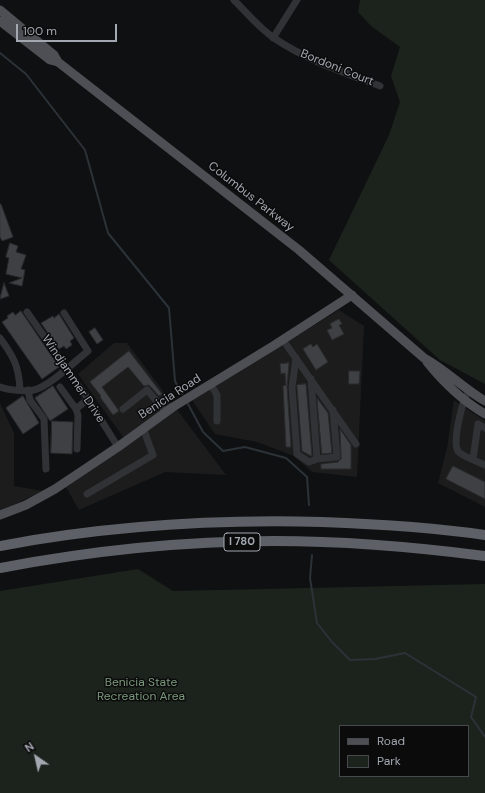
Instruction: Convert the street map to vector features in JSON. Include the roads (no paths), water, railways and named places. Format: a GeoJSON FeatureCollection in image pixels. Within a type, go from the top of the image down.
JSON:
{"type":"FeatureCollection","features":[{"type":"Feature","properties":{"kind":"highway","name":"I 780"},"geometry":{"type":"LineString","coordinates":[[0,546],[53,537],[130,528],[234,522],[281,521],[384,524],[485,535]]}},
{"type":"Feature","properties":{"kind":"highway","name":"I 780"},"geometry":{"type":"LineString","coordinates":[[0,568],[78,555],[214,542],[272,541],[366,544],[485,556]]}},
{"type":"Feature","properties":{"kind":"main road","name":"Columbus Parkway"},"geometry":{"type":"LineString","coordinates":[[0,10],[54,55],[58,62],[299,250],[424,358],[436,373],[464,400],[485,414]]}},
{"type":"Feature","properties":{"kind":"main road","name":"Columbus Parkway"},"geometry":{"type":"LineString","coordinates":[[0,21],[50,60],[58,62]]}},
{"type":"Feature","properties":{"kind":"main road","name":"Benicia Road"},"geometry":{"type":"LineString","coordinates":[[0,516],[41,498],[118,447],[166,412],[283,340],[352,295]]}},
{"type":"Feature","properties":{"kind":"main road","name":"Columbus Parkway"},"geometry":{"type":"LineString","coordinates":[[424,358],[439,366],[468,390],[485,401]]}},
{"type":"Feature","properties":{"kind":"street","name":"Bordoni Court"},"geometry":{"type":"LineString","coordinates":[[234,0],[273,38],[326,66],[380,86]]}},
{"type":"Feature","properties":{"kind":"street"},"geometry":{"type":"LineString","coordinates":[[273,38],[296,0]]}},
{"type":"Feature","properties":{"kind":"street","name":"Windjammer Drive"},"geometry":{"type":"LineString","coordinates":[[27,312],[88,399],[118,447]]}},
{"type":"Feature","properties":{"kind":"street"},"geometry":{"type":"LineString","coordinates":[[0,387],[20,390],[33,390],[40,388],[88,351],[64,313]]}},
{"type":"Feature","properties":{"kind":"street"},"geometry":{"type":"LineString","coordinates":[[0,338],[16,364],[20,390]]}},
{"type":"Feature","properties":{"kind":"street"},"geometry":{"type":"LineString","coordinates":[[283,340],[356,444]]}},
{"type":"Feature","properties":{"kind":"street"},"geometry":{"type":"LineString","coordinates":[[296,358],[292,387],[297,454],[308,462],[317,459],[337,457],[333,410]]}},
{"type":"Feature","properties":{"kind":"street"},"geometry":{"type":"LineString","coordinates":[[311,379],[317,459]]}},
{"type":"Feature","properties":{"kind":"street"},"geometry":{"type":"LineString","coordinates":[[211,384],[217,395],[217,421]]}},
{"type":"Feature","properties":{"kind":"street"},"geometry":{"type":"LineString","coordinates":[[60,387],[76,409],[78,415],[77,449]]}},
{"type":"Feature","properties":{"kind":"street"},"geometry":{"type":"LineString","coordinates":[[28,390],[30,400],[44,419],[46,469]]}},
{"type":"Feature","properties":{"kind":"street"},"geometry":{"type":"LineString","coordinates":[[122,409],[147,390],[166,412]]}},
{"type":"Feature","properties":{"kind":"street"},"geometry":{"type":"LineString","coordinates":[[468,390],[464,400],[456,438],[456,446],[461,454],[485,466]]}},
{"type":"Feature","properties":{"kind":"street"},"geometry":{"type":"LineString","coordinates":[[76,409],[88,399]]}},
{"type":"Feature","properties":{"kind":"street"},"geometry":{"type":"LineString","coordinates":[[472,459],[482,426]]}},
{"type":"Feature","properties":{"kind":"street"},"geometry":{"type":"LineString","coordinates":[[87,494],[153,455],[143,428]]}},
{"type":"Feature","properties":{"kind":"waterway"},"geometry":{"type":"LineString","coordinates":[[0,53],[26,74],[85,150],[108,233],[169,308],[175,381],[182,394]]}},
{"type":"Feature","properties":{"kind":"waterway"},"geometry":{"type":"LineString","coordinates":[[188,404],[203,432],[223,451],[245,447],[286,458],[307,477],[309,505]]}},
{"type":"Feature","properties":{"kind":"waterway"},"geometry":{"type":"LineString","coordinates":[[312,555],[310,578],[317,623],[332,642],[350,660],[375,659],[405,653],[476,697],[471,717],[485,737]]}},
{"type":"Feature","properties":{"kind":"park label","name":"Benicia State Recreation Area"},"geometry":{"type":"Point","coordinates":[141,690]}}]}
